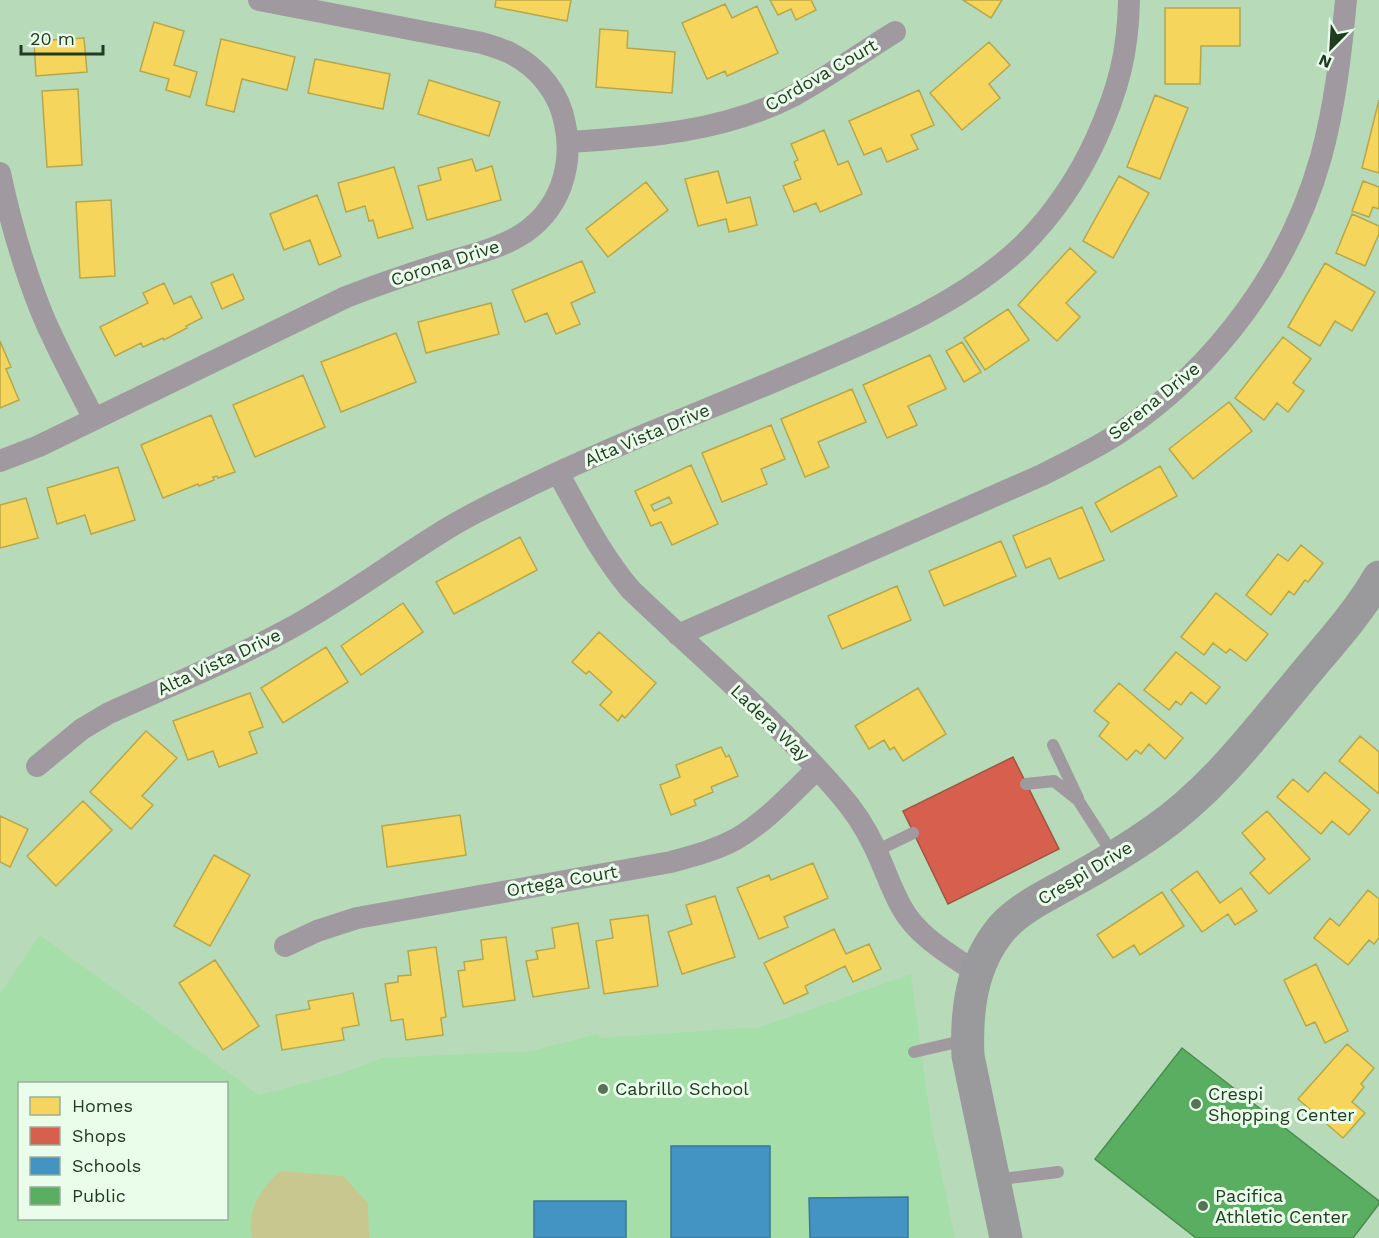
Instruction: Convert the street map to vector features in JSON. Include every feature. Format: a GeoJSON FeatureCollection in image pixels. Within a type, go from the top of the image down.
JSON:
{"type":"FeatureCollection","features":[{"type":"Feature","properties":{"kind":"street","name":"Corona Drive"},"geometry":{"type":"LineString","coordinates":[[0,461],[39,446],[346,297],[488,251],[513,240],[537,225],[555,202],[566,173],[569,142],[564,118],[552,91],[535,69],[511,53],[482,43],[259,0]]}},
{"type":"Feature","properties":{"kind":"street","name":"Alta Vista Drive"},"geometry":{"type":"LineString","coordinates":[[37,766],[82,729],[109,713],[287,630],[329,606],[449,527],[558,473],[862,344],[907,322],[978,279],[1020,247],[1048,217],[1071,184],[1091,149],[1120,75],[1128,37],[1129,0]]}},
{"type":"Feature","properties":{"kind":"street","name":"Serena Drive"},"geometry":{"type":"LineString","coordinates":[[678,635],[1032,480],[1074,459],[1122,431],[1188,376],[1220,343],[1247,309],[1272,273],[1291,237],[1321,158],[1331,115],[1346,0]]}},
{"type":"Feature","properties":{"kind":"street","name":"Cordova Court"},"geometry":{"type":"LineString","coordinates":[[569,142],[674,133],[718,124],[758,111],[793,96],[895,32]]}},
{"type":"Feature","properties":{"kind":"street"},"geometry":{"type":"LineString","coordinates":[[0,173],[10,219],[34,293],[61,354],[94,418]]}},
{"type":"Feature","properties":{"kind":"street","name":"Ladera Way"},"geometry":{"type":"LineString","coordinates":[[558,473],[613,568],[631,591],[781,732],[817,769],[860,820],[902,909],[915,926],[932,942],[977,973]]}},
{"type":"Feature","properties":{"kind":"street","name":"Crespi Drive"},"geometry":{"type":"LineString","coordinates":[[1006,1238],[968,1056],[967,1026],[970,1001],[977,973],[988,949],[1002,928],[1020,911],[1115,856],[1155,830],[1193,800],[1230,764],[1347,622],[1379,578]]}},
{"type":"Feature","properties":{"kind":"street","name":"Ortega Court"},"geometry":{"type":"LineString","coordinates":[[285,946],[317,931],[357,918],[671,862],[704,853],[736,839],[763,820],[817,769]]}},
{"type":"Feature","properties":{"kind":"lane"},"geometry":{"type":"LineString","coordinates":[[1053,745],[1078,800],[1115,856]]}},
{"type":"Feature","properties":{"kind":"lane"},"geometry":{"type":"LineString","coordinates":[[1026,784],[1054,781],[1078,800]]}},
{"type":"Feature","properties":{"kind":"lane"},"geometry":{"type":"LineString","coordinates":[[876,851],[913,833]]}},
{"type":"Feature","properties":{"kind":"lane"},"geometry":{"type":"LineString","coordinates":[[915,1052],[968,1040]]}},
{"type":"Feature","properties":{"kind":"lane"},"geometry":{"type":"LineString","coordinates":[[994,1180],[1058,1172]]}},
{"type":"Feature","properties":{"kind":"shaded area","name":"Cabrillo School"},"geometry":{"type":"Polygon","coordinates":[[[40,935],[259,1095],[339,1074],[383,1058],[531,1051],[598,1034],[600,1038],[760,1027],[911,974],[931,1123],[955,1238],[0,1238],[0,993],[40,935]]]}},
{"type":"Feature","properties":{"kind":"shaded area"},"geometry":{"type":"Polygon","coordinates":[[[280,1171],[343,1176],[368,1203],[369,1238],[252,1238],[250,1228],[253,1209],[261,1193],[280,1171]]]}},
{"type":"Feature","properties":{"kind":"building: Homes"},"geometry":{"type":"Polygon","coordinates":[[[496,0],[571,0],[567,21],[495,7],[496,0]]]}},
{"type":"Feature","properties":{"kind":"building: Homes"},"geometry":{"type":"Polygon","coordinates":[[[770,0],[811,0],[816,10],[796,20],[791,9],[778,15],[770,0]]]}},
{"type":"Feature","properties":{"kind":"building: Homes"},"geometry":{"type":"Polygon","coordinates":[[[963,0],[1002,0],[991,18],[963,0]]]}},
{"type":"Feature","properties":{"kind":"building: Homes"},"geometry":{"type":"Polygon","coordinates":[[[725,4],[732,18],[757,6],[778,53],[727,76],[725,71],[707,79],[682,23],[725,4]]]}},
{"type":"Feature","properties":{"kind":"building: Homes"},"geometry":{"type":"Polygon","coordinates":[[[1165,8],[1240,8],[1240,46],[1201,46],[1200,84],[1165,84],[1165,8]]]}},
{"type":"Feature","properties":{"kind":"building: Homes"},"geometry":{"type":"Polygon","coordinates":[[[154,22],[184,31],[174,65],[197,72],[190,97],[166,90],[169,79],[140,71],[154,22]]]}},
{"type":"Feature","properties":{"kind":"building: Homes"},"geometry":{"type":"Polygon","coordinates":[[[600,29],[628,31],[627,48],[675,52],[672,93],[596,87],[600,29]]]}},
{"type":"Feature","properties":{"kind":"building: Homes"},"geometry":{"type":"Polygon","coordinates":[[[84,38],[87,72],[36,76],[34,41],[84,38]]]}},
{"type":"Feature","properties":{"kind":"building: Homes"},"geometry":{"type":"Polygon","coordinates":[[[221,39],[295,57],[287,90],[242,79],[234,112],[206,105],[221,39]]]}},
{"type":"Feature","properties":{"kind":"building: Homes"},"geometry":{"type":"Polygon","coordinates":[[[989,42],[1010,65],[989,84],[1000,98],[962,130],[930,93],[989,42]]]}},
{"type":"Feature","properties":{"kind":"building: Homes"},"geometry":{"type":"Polygon","coordinates":[[[315,59],[390,74],[383,109],[308,93],[315,59]]]}},
{"type":"Feature","properties":{"kind":"building: Homes"},"geometry":{"type":"Polygon","coordinates":[[[429,80],[500,102],[489,136],[418,114],[429,80]]]}},
{"type":"Feature","properties":{"kind":"building: Homes"},"geometry":{"type":"Polygon","coordinates":[[[78,89],[82,165],[47,167],[42,91],[78,89]]]}},
{"type":"Feature","properties":{"kind":"building: Homes"},"geometry":{"type":"Polygon","coordinates":[[[919,90],[934,125],[911,135],[918,149],[887,162],[881,148],[864,155],[849,121],[919,90]]]}},
{"type":"Feature","properties":{"kind":"building: Homes"},"geometry":{"type":"Polygon","coordinates":[[[1155,95],[1188,108],[1160,179],[1127,167],[1155,95]]]}},
{"type":"Feature","properties":{"kind":"building: Homes"},"geometry":{"type":"Polygon","coordinates":[[[1379,100],[1379,173],[1362,168],[1379,100]]]}},
{"type":"Feature","properties":{"kind":"building: Homes"},"geometry":{"type":"Polygon","coordinates":[[[824,130],[838,165],[848,161],[862,194],[820,212],[816,203],[794,212],[783,186],[801,179],[794,162],[798,160],[791,144],[824,130]]]}},
{"type":"Feature","properties":{"kind":"building: Homes"},"geometry":{"type":"Polygon","coordinates":[[[472,159],[476,171],[492,166],[501,200],[427,220],[418,186],[441,180],[438,168],[472,159]]]}},
{"type":"Feature","properties":{"kind":"building: Homes"},"geometry":{"type":"Polygon","coordinates":[[[394,167],[413,228],[378,238],[373,220],[369,221],[365,206],[346,212],[338,183],[394,167]]]}},
{"type":"Feature","properties":{"kind":"building: Homes"},"geometry":{"type":"Polygon","coordinates":[[[718,171],[727,203],[750,197],[757,225],[729,232],[726,219],[698,226],[685,179],[718,171]]]}},
{"type":"Feature","properties":{"kind":"building: Homes"},"geometry":{"type":"Polygon","coordinates":[[[1119,176],[1149,193],[1113,258],[1083,241],[1119,176]]]}},
{"type":"Feature","properties":{"kind":"building: Homes"},"geometry":{"type":"Polygon","coordinates":[[[1363,181],[1379,187],[1379,209],[1373,207],[1369,217],[1352,211],[1363,181]]]}},
{"type":"Feature","properties":{"kind":"building: Homes"},"geometry":{"type":"Polygon","coordinates":[[[646,182],[668,210],[608,257],[586,229],[646,182]]]}},
{"type":"Feature","properties":{"kind":"building: Homes"},"geometry":{"type":"Polygon","coordinates":[[[317,195],[341,256],[319,265],[310,240],[284,250],[270,214],[317,195]]]}},
{"type":"Feature","properties":{"kind":"building: Homes"},"geometry":{"type":"Polygon","coordinates":[[[111,200],[115,276],[80,278],[76,202],[111,200]]]}},
{"type":"Feature","properties":{"kind":"building: Homes"},"geometry":{"type":"Polygon","coordinates":[[[1352,214],[1379,226],[1379,234],[1365,266],[1336,253],[1352,214]]]}},
{"type":"Feature","properties":{"kind":"building: Homes"},"geometry":{"type":"Polygon","coordinates":[[[1070,248],[1096,272],[1066,303],[1080,317],[1057,341],[1018,305],[1070,248]]]}},
{"type":"Feature","properties":{"kind":"building: Homes"},"geometry":{"type":"Polygon","coordinates":[[[582,261],[595,292],[571,303],[580,324],[556,334],[547,313],[525,322],[512,290],[582,261]]]}},
{"type":"Feature","properties":{"kind":"building: Homes"},"geometry":{"type":"Polygon","coordinates":[[[1325,263],[1375,292],[1352,331],[1335,321],[1320,346],[1288,327],[1325,263]]]}},
{"type":"Feature","properties":{"kind":"building: Homes"},"geometry":{"type":"Polygon","coordinates":[[[233,274],[244,299],[222,309],[211,283],[233,274]]]}},
{"type":"Feature","properties":{"kind":"building: Homes"},"geometry":{"type":"Polygon","coordinates":[[[164,283],[174,304],[191,296],[202,318],[164,340],[163,338],[143,347],[141,343],[115,356],[100,327],[148,303],[143,293],[164,283]]]}},
{"type":"Feature","properties":{"kind":"building: Homes"},"geometry":{"type":"Polygon","coordinates":[[[491,303],[499,334],[426,353],[418,322],[491,303]]]}},
{"type":"Feature","properties":{"kind":"building: Homes"},"geometry":{"type":"Polygon","coordinates":[[[1008,309],[1029,340],[985,370],[964,338],[1008,309]]]}},
{"type":"Feature","properties":{"kind":"building: Homes"},"geometry":{"type":"Polygon","coordinates":[[[396,333],[416,382],[341,412],[321,362],[396,333]]]}},
{"type":"Feature","properties":{"kind":"building: Homes"},"geometry":{"type":"Polygon","coordinates":[[[1283,337],[1311,359],[1293,383],[1304,391],[1288,412],[1277,403],[1264,420],[1235,398],[1283,337]]]}},
{"type":"Feature","properties":{"kind":"building: Homes"},"geometry":{"type":"Polygon","coordinates":[[[0,341],[11,367],[6,369],[19,400],[0,408],[0,341]]]}},
{"type":"Feature","properties":{"kind":"building: Homes"},"geometry":{"type":"Polygon","coordinates":[[[962,342],[981,372],[964,382],[946,351],[962,342]]]}},
{"type":"Feature","properties":{"kind":"building: Homes"},"geometry":{"type":"Polygon","coordinates":[[[930,355],[946,389],[908,406],[917,425],[887,438],[863,385],[930,355]]]}},
{"type":"Feature","properties":{"kind":"building: Homes"},"geometry":{"type":"Polygon","coordinates":[[[303,375],[325,427],[255,457],[233,405],[303,375]]]}},
{"type":"Feature","properties":{"kind":"building: Homes"},"geometry":{"type":"Polygon","coordinates":[[[852,389],[866,422],[818,442],[829,467],[805,477],[781,419],[852,389]]]}},
{"type":"Feature","properties":{"kind":"building: Homes"},"geometry":{"type":"Polygon","coordinates":[[[1229,402],[1252,431],[1193,479],[1169,449],[1229,402]]]}},
{"type":"Feature","properties":{"kind":"building: Homes"},"geometry":{"type":"Polygon","coordinates":[[[211,415],[235,472],[218,478],[213,477],[214,480],[163,498],[141,445],[211,415]]]}},
{"type":"Feature","properties":{"kind":"building: Homes"},"geometry":{"type":"Polygon","coordinates":[[[771,425],[785,459],[761,469],[767,484],[722,502],[702,453],[771,425]]]}},
{"type":"Feature","properties":{"kind":"building: Homes"},"geometry":{"type":"Polygon","coordinates":[[[691,465],[718,524],[672,545],[661,522],[651,526],[635,491],[691,465]],[[669,497],[651,505],[654,511],[672,503],[669,497]]]}},
{"type":"Feature","properties":{"kind":"building: Homes"},"geometry":{"type":"Polygon","coordinates":[[[1160,466],[1177,496],[1111,532],[1095,503],[1160,466]]]}},
{"type":"Feature","properties":{"kind":"building: Homes"},"geometry":{"type":"Polygon","coordinates":[[[118,467],[135,520],[91,534],[85,515],[57,524],[47,488],[118,467]]]}},
{"type":"Feature","properties":{"kind":"building: Homes"},"geometry":{"type":"Polygon","coordinates":[[[26,498],[38,538],[0,548],[0,505],[26,498]]]}},
{"type":"Feature","properties":{"kind":"building: Homes"},"geometry":{"type":"Polygon","coordinates":[[[1082,507],[1104,560],[1059,579],[1050,558],[1026,568],[1013,536],[1082,507]]]}},
{"type":"Feature","properties":{"kind":"building: Homes"},"geometry":{"type":"Polygon","coordinates":[[[520,537],[537,570],[454,614],[436,582],[520,537]]]}},
{"type":"Feature","properties":{"kind":"building: Homes"},"geometry":{"type":"Polygon","coordinates":[[[1001,541],[1016,576],[944,606],[929,571],[1001,541]]]}},
{"type":"Feature","properties":{"kind":"building: Homes"},"geometry":{"type":"Polygon","coordinates":[[[1301,545],[1323,563],[1308,582],[1305,580],[1294,595],[1289,591],[1271,615],[1246,595],[1278,554],[1288,561],[1301,545]]]}},
{"type":"Feature","properties":{"kind":"building: Homes"},"geometry":{"type":"Polygon","coordinates":[[[897,586],[911,620],[842,649],[828,616],[897,586]]]}},
{"type":"Feature","properties":{"kind":"building: Homes"},"geometry":{"type":"Polygon","coordinates":[[[1216,593],[1268,634],[1246,661],[1230,649],[1226,653],[1213,643],[1204,655],[1181,637],[1216,593]]]}},
{"type":"Feature","properties":{"kind":"building: Homes"},"geometry":{"type":"Polygon","coordinates":[[[403,603],[423,632],[361,675],[341,646],[403,603]]]}},
{"type":"Feature","properties":{"kind":"building: Homes"},"geometry":{"type":"Polygon","coordinates":[[[599,632],[656,683],[625,718],[622,715],[618,721],[600,705],[612,692],[589,671],[586,674],[572,662],[599,632]]]}},
{"type":"Feature","properties":{"kind":"building: Homes"},"geometry":{"type":"Polygon","coordinates":[[[326,647],[348,682],[283,723],[261,688],[326,647]]]}},
{"type":"Feature","properties":{"kind":"building: Homes"},"geometry":{"type":"Polygon","coordinates":[[[1176,652],[1220,687],[1206,704],[1191,692],[1181,705],[1176,701],[1169,710],[1144,690],[1176,652]]]}},
{"type":"Feature","properties":{"kind":"building: Homes"},"geometry":{"type":"Polygon","coordinates":[[[1119,683],[1183,738],[1165,759],[1149,744],[1141,754],[1136,750],[1127,760],[1099,736],[1109,723],[1094,711],[1119,683]]]}},
{"type":"Feature","properties":{"kind":"building: Homes"},"geometry":{"type":"Polygon","coordinates":[[[918,688],[946,734],[903,761],[894,747],[890,750],[884,740],[869,749],[855,726],[918,688]]]}},
{"type":"Feature","properties":{"kind":"building: Homes"},"geometry":{"type":"Polygon","coordinates":[[[250,693],[263,727],[249,732],[257,753],[219,767],[213,751],[188,760],[173,721],[250,693]]]}},
{"type":"Feature","properties":{"kind":"building: Homes"},"geometry":{"type":"Polygon","coordinates":[[[146,731],[177,758],[142,796],[153,805],[131,829],[90,792],[146,731]]]}},
{"type":"Feature","properties":{"kind":"building: Homes"},"geometry":{"type":"Polygon","coordinates":[[[1360,736],[1379,752],[1379,794],[1339,761],[1360,736]]]}},
{"type":"Feature","properties":{"kind":"building: Homes"},"geometry":{"type":"Polygon","coordinates":[[[721,747],[726,757],[729,755],[738,776],[711,787],[713,792],[694,800],[696,805],[671,815],[660,785],[680,777],[676,765],[721,747]]]}},
{"type":"Feature","properties":{"kind":"building: Homes"},"geometry":{"type":"Polygon","coordinates":[[[1325,772],[1370,810],[1349,835],[1332,821],[1321,834],[1277,797],[1293,779],[1308,792],[1325,772]]]}},
{"type":"Feature","properties":{"kind":"building: Homes"},"geometry":{"type":"Polygon","coordinates":[[[83,801],[112,830],[56,886],[27,856],[83,801]]]}},
{"type":"Feature","properties":{"kind":"building: Homes"},"geometry":{"type":"Polygon","coordinates":[[[1267,811],[1310,859],[1269,894],[1250,873],[1265,859],[1242,833],[1267,811]]]}},
{"type":"Feature","properties":{"kind":"building: Homes"},"geometry":{"type":"Polygon","coordinates":[[[460,815],[466,855],[387,867],[382,826],[460,815]]]}},
{"type":"Feature","properties":{"kind":"building: Homes"},"geometry":{"type":"Polygon","coordinates":[[[0,816],[28,829],[10,867],[0,862],[0,816]]]}},
{"type":"Feature","properties":{"kind":"building: Homes"},"geometry":{"type":"Polygon","coordinates":[[[214,855],[250,875],[210,946],[174,926],[214,855]]]}},
{"type":"Feature","properties":{"kind":"building: Homes"},"geometry":{"type":"Polygon","coordinates":[[[813,863],[828,898],[784,917],[788,927],[759,939],[737,888],[769,875],[771,880],[813,863]]]}},
{"type":"Feature","properties":{"kind":"building: Homes"},"geometry":{"type":"Polygon","coordinates":[[[1197,871],[1220,903],[1241,888],[1257,911],[1235,925],[1228,914],[1202,932],[1171,890],[1197,871]]]}},
{"type":"Feature","properties":{"kind":"building: Homes"},"geometry":{"type":"Polygon","coordinates":[[[1368,890],[1379,899],[1379,938],[1374,944],[1369,940],[1348,965],[1314,938],[1330,918],[1339,926],[1368,890]]]}},
{"type":"Feature","properties":{"kind":"building: Homes"},"geometry":{"type":"Polygon","coordinates":[[[1162,892],[1184,926],[1140,955],[1134,945],[1113,958],[1097,935],[1162,892]]]}},
{"type":"Feature","properties":{"kind":"building: Homes"},"geometry":{"type":"Polygon","coordinates":[[[715,896],[735,957],[682,974],[668,932],[692,924],[686,905],[715,896]]]}},
{"type":"Feature","properties":{"kind":"building: Homes"},"geometry":{"type":"Polygon","coordinates":[[[648,915],[658,986],[604,994],[596,941],[613,938],[610,920],[648,915]]]}},
{"type":"Feature","properties":{"kind":"building: Homes"},"geometry":{"type":"Polygon","coordinates":[[[578,923],[589,988],[533,997],[526,961],[538,959],[536,951],[555,948],[552,928],[578,923]]]}},
{"type":"Feature","properties":{"kind":"building: Homes"},"geometry":{"type":"Polygon","coordinates":[[[834,929],[846,954],[869,944],[881,969],[853,982],[845,966],[805,986],[808,993],[784,1004],[764,963],[834,929]]]}},
{"type":"Feature","properties":{"kind":"building: Homes"},"geometry":{"type":"Polygon","coordinates":[[[506,937],[515,1000],[463,1007],[458,971],[465,970],[464,962],[483,959],[481,940],[506,937]]]}},
{"type":"Feature","properties":{"kind":"building: Homes"},"geometry":{"type":"Polygon","coordinates":[[[436,947],[446,1017],[441,1018],[443,1035],[406,1040],[403,1019],[391,1021],[385,984],[398,982],[398,976],[411,975],[408,951],[436,947]]]}},
{"type":"Feature","properties":{"kind":"building: Homes"},"geometry":{"type":"Polygon","coordinates":[[[215,960],[259,1026],[223,1050],[179,983],[215,960]]]}},
{"type":"Feature","properties":{"kind":"building: Homes"},"geometry":{"type":"Polygon","coordinates":[[[1316,964],[1348,1031],[1325,1043],[1315,1022],[1306,1026],[1284,980],[1316,964]]]}},
{"type":"Feature","properties":{"kind":"building: Homes"},"geometry":{"type":"Polygon","coordinates":[[[353,993],[359,1025],[342,1028],[344,1040],[282,1050],[276,1015],[310,1009],[308,1001],[353,993]]]}},
{"type":"Feature","properties":{"kind":"building: Homes"},"geometry":{"type":"Polygon","coordinates":[[[1347,1044],[1374,1068],[1361,1084],[1364,1087],[1352,1102],[1365,1113],[1343,1138],[1298,1099],[1347,1044]]]}},
{"type":"Feature","properties":{"kind":"building: Shops"},"geometry":{"type":"Polygon","coordinates":[[[1013,757],[1059,849],[948,904],[903,811],[1013,757]]]}},
{"type":"Feature","properties":{"kind":"building: Schools"},"geometry":{"type":"Polygon","coordinates":[[[671,1146],[770,1146],[770,1238],[671,1238],[671,1146]]]}},
{"type":"Feature","properties":{"kind":"building: Schools"},"geometry":{"type":"Polygon","coordinates":[[[908,1197],[908,1238],[810,1238],[809,1198],[908,1197]]]}},
{"type":"Feature","properties":{"kind":"building: Schools"},"geometry":{"type":"Polygon","coordinates":[[[534,1201],[626,1201],[626,1238],[534,1238],[534,1201]]]}},
{"type":"Feature","properties":{"kind":"building: Public","name":"Crespi Shopping Center"},"geometry":{"type":"Polygon","coordinates":[[[1182,1048],[1379,1201],[1353,1238],[1196,1238],[1095,1159],[1182,1048]]]}},
{"type":"Feature","properties":{"kind":"place","name":"Cabrillo School"},"geometry":{"type":"Point","coordinates":[603,1089]}},
{"type":"Feature","properties":{"kind":"place","name":"Crespi Shopping Center"},"geometry":{"type":"Point","coordinates":[1196,1104]}},
{"type":"Feature","properties":{"kind":"place","name":"Pacifica Athletic Center"},"geometry":{"type":"Point","coordinates":[1203,1206]}}]}
